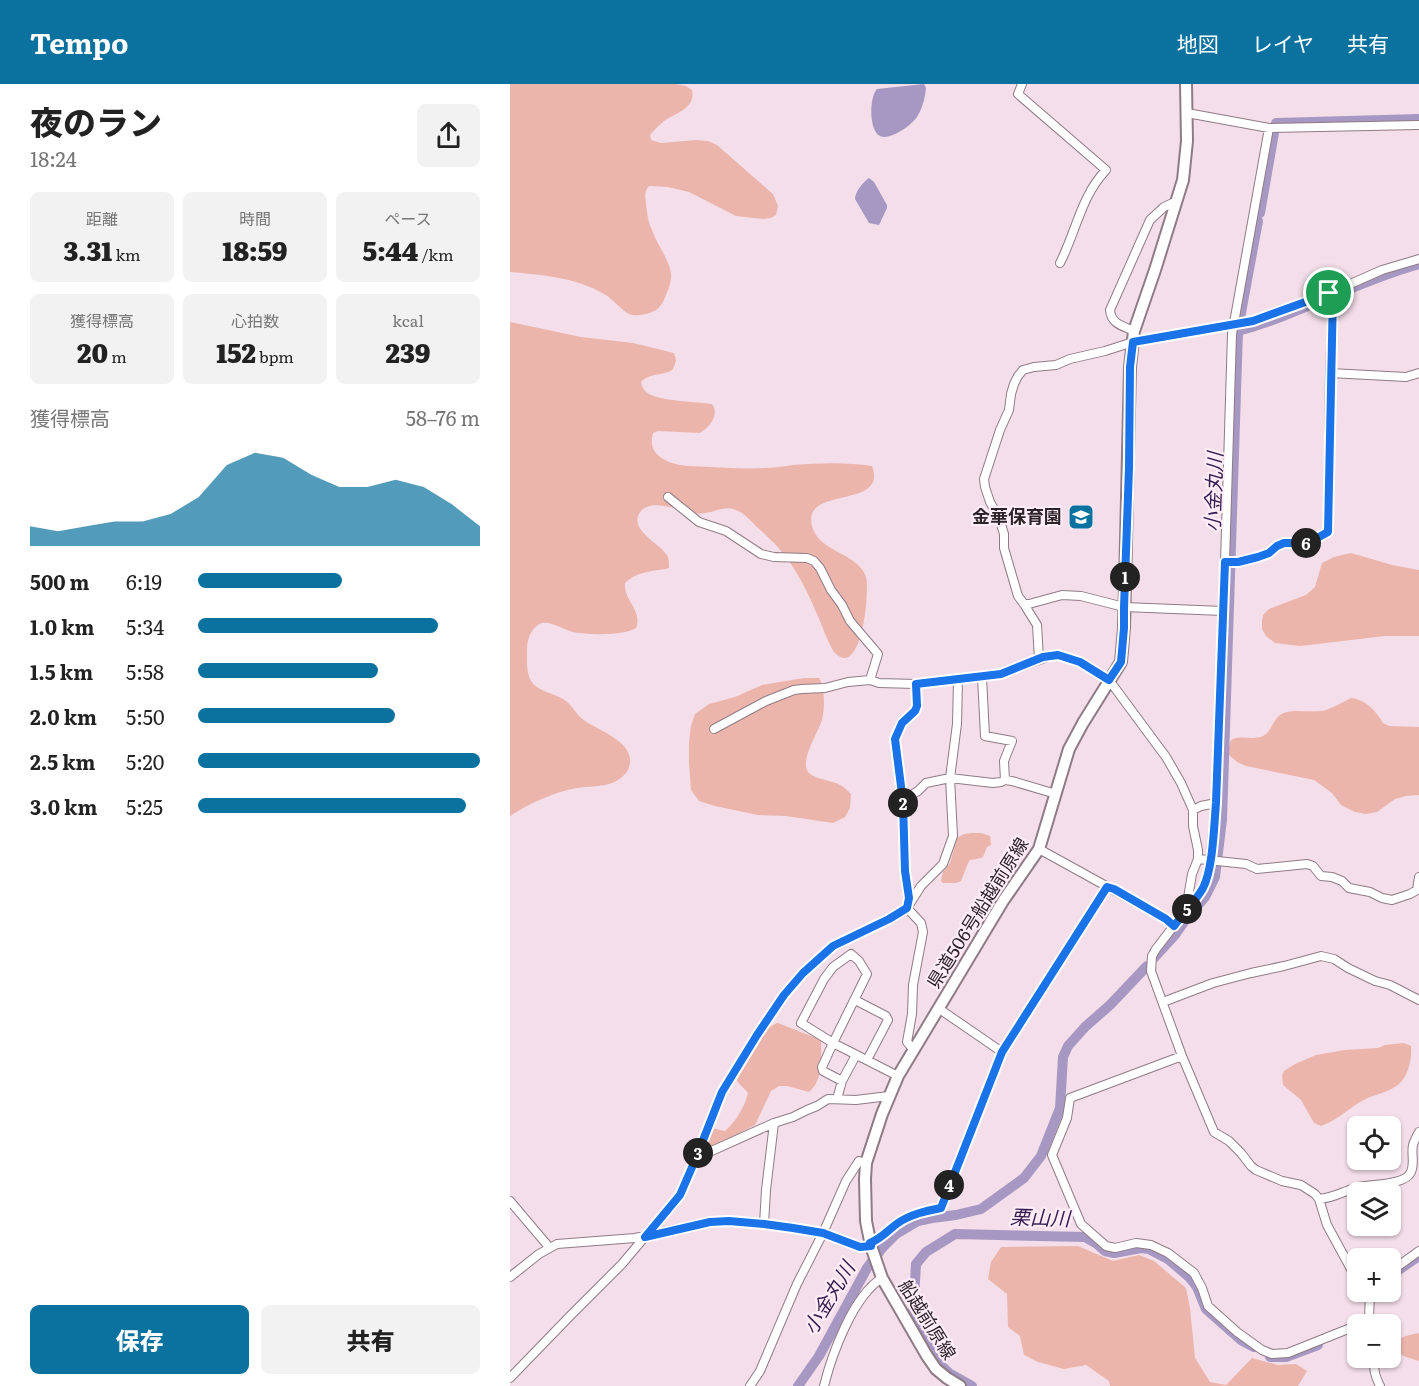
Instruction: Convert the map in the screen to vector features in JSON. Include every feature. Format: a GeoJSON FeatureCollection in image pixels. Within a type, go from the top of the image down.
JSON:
{"type":"FeatureCollection","features":[{"type":"Feature","properties":{"kind":"main road","name":"県道506号船越前原線"},"geometry":{"type":"LineString","coordinates":[[876,1262],[866,1221],[866,1163],[889,1095],[898,1076],[1003,901],[1039,849],[1069,749],[1121,662],[1129,468],[1130,367],[1134,336],[1183,180],[1186,161],[1186,84]]}},
{"type":"Feature","properties":{"kind":"main road","name":"船越前原線"},"geometry":{"type":"LineString","coordinates":[[876,1262],[882,1278],[927,1356],[936,1369],[960,1386]]}},
{"type":"Feature","properties":{"kind":"street"},"geometry":{"type":"LineString","coordinates":[[1022,84],[1018,94],[1107,170],[1087,198],[1060,264]]}},
{"type":"Feature","properties":{"kind":"street"},"geometry":{"type":"LineString","coordinates":[[1187,113],[1269,128],[1419,125]]}},
{"type":"Feature","properties":{"kind":"street"},"geometry":{"type":"LineString","coordinates":[[1269,128],[1232,334],[1216,803],[1209,872],[1204,887],[1156,949],[1152,956],[1151,971],[1182,1056],[1214,1132],[1229,1141],[1256,1170],[1311,1190],[1319,1199],[1327,1225],[1347,1261]]}},
{"type":"Feature","properties":{"kind":"street"},"geometry":{"type":"LineString","coordinates":[[1134,336],[1114,322],[1110,310],[1150,220],[1164,207],[1177,201]]}},
{"type":"Feature","properties":{"kind":"street"},"geometry":{"type":"LineString","coordinates":[[1039,659],[1037,625],[1017,597],[1004,548],[1004,534],[999,518],[990,502],[984,479],[1009,410],[1014,384],[1023,370],[1056,365],[1070,359],[1105,351],[1134,336],[1253,321],[1333,295],[1382,270],[1419,259]]}},
{"type":"Feature","properties":{"kind":"street"},"geometry":{"type":"LineString","coordinates":[[1225,562],[1238,562],[1269,553],[1284,543],[1308,543],[1328,532],[1333,295]]}},
{"type":"Feature","properties":{"kind":"street"},"geometry":{"type":"LineString","coordinates":[[1330,373],[1406,377],[1419,373]]}},
{"type":"Feature","properties":{"kind":"street"},"geometry":{"type":"LineString","coordinates":[[668,497],[699,522],[726,531],[761,554],[774,557],[807,558],[814,561],[843,605],[850,621],[878,654],[870,680]]}},
{"type":"Feature","properties":{"kind":"street"},"geometry":{"type":"LineString","coordinates":[[1024,604],[1062,594],[1081,596],[1124,608],[1223,611]]}},
{"type":"Feature","properties":{"kind":"street"},"geometry":{"type":"LineString","coordinates":[[714,729],[766,701],[802,689],[825,688],[848,682],[870,680],[879,683],[916,684],[958,680],[1001,674],[1039,659],[1058,655],[1067,657],[1080,662],[1109,680],[1166,757],[1181,783],[1193,810],[1193,826],[1198,850],[1186,910]]}},
{"type":"Feature","properties":{"kind":"street"},"geometry":{"type":"LineString","coordinates":[[982,677],[985,736],[1012,741],[1004,761],[1005,780]]}},
{"type":"Feature","properties":{"kind":"street"},"geometry":{"type":"LineString","coordinates":[[510,1378],[622,1264],[680,1195],[722,1092],[784,995],[803,973],[833,946],[907,908],[921,886],[944,864],[953,836],[950,778],[957,724],[958,680]]}},
{"type":"Feature","properties":{"kind":"street"},"geometry":{"type":"LineString","coordinates":[[907,908],[909,898],[905,871],[903,798],[895,739],[902,723],[915,711],[917,706],[916,684]]}},
{"type":"Feature","properties":{"kind":"street"},"geometry":{"type":"LineString","coordinates":[[903,798],[918,791],[926,783],[950,778],[993,783],[1012,781],[1056,794]]}},
{"type":"Feature","properties":{"kind":"street"},"geometry":{"type":"LineString","coordinates":[[1193,810],[1216,803]]}},
{"type":"Feature","properties":{"kind":"street"},"geometry":{"type":"LineString","coordinates":[[1039,849],[1114,889],[1174,926]]}},
{"type":"Feature","properties":{"kind":"street"},"geometry":{"type":"LineString","coordinates":[[1198,859],[1246,864],[1257,868],[1307,864],[1313,866],[1321,876],[1342,881],[1349,888],[1392,900],[1417,890],[1419,877]]}},
{"type":"Feature","properties":{"kind":"street"},"geometry":{"type":"LineString","coordinates":[[510,1277],[549,1247],[557,1244],[645,1237],[710,1222],[764,1224],[823,1233],[860,1247],[881,1238],[901,1221],[914,1214],[941,1208],[1002,1052],[1107,887]]}},
{"type":"Feature","properties":{"kind":"street"},"geometry":{"type":"LineString","coordinates":[[907,908],[921,923],[923,932],[913,985],[912,1014],[907,1042],[914,1050]]}},
{"type":"Feature","properties":{"kind":"street"},"geometry":{"type":"LineString","coordinates":[[842,1081],[823,1071],[822,1067],[833,1043],[867,974],[860,961],[851,954],[833,967],[801,1023],[833,1043],[898,1076]]}},
{"type":"Feature","properties":{"kind":"street"},"geometry":{"type":"LineString","coordinates":[[1164,1002],[1213,983],[1321,956],[1334,959],[1348,969],[1390,985],[1419,1000]]}},
{"type":"Feature","properties":{"kind":"street"},"geometry":{"type":"LineString","coordinates":[[855,1000],[886,1016],[888,1020],[867,1060]]}},
{"type":"Feature","properties":{"kind":"street"},"geometry":{"type":"LineString","coordinates":[[938,1008],[1002,1052]]}},
{"type":"Feature","properties":{"kind":"street"},"geometry":{"type":"LineString","coordinates":[[837,1099],[842,1081],[856,1055]]}},
{"type":"Feature","properties":{"kind":"street"},"geometry":{"type":"LineString","coordinates":[[1182,1056],[1070,1098],[1067,1118],[1052,1155],[1081,1224],[1106,1246],[1115,1248],[1136,1244],[1151,1245],[1168,1253],[1194,1273],[1208,1306],[1237,1332],[1262,1350],[1272,1354],[1288,1353],[1347,1330]]}},
{"type":"Feature","properties":{"kind":"street"},"geometry":{"type":"LineString","coordinates":[[696,1158],[774,1123],[794,1117],[828,1099],[856,1100],[889,1095]]}},
{"type":"Feature","properties":{"kind":"street"},"geometry":{"type":"LineString","coordinates":[[764,1224],[774,1123]]}},
{"type":"Feature","properties":{"kind":"street"},"geometry":{"type":"LineString","coordinates":[[1319,1199],[1329,1198],[1365,1185],[1384,1184],[1408,1177],[1414,1160],[1413,1145],[1419,1132]]}},
{"type":"Feature","properties":{"kind":"street"},"geometry":{"type":"LineString","coordinates":[[750,1386],[760,1371],[797,1284],[846,1181],[859,1161],[866,1163]]}},
{"type":"Feature","properties":{"kind":"street"},"geometry":{"type":"LineString","coordinates":[[510,1201],[549,1247]]}},
{"type":"Feature","properties":{"kind":"street"},"geometry":{"type":"LineString","coordinates":[[1401,1264],[1419,1251]]}},
{"type":"Feature","properties":{"kind":"street"},"geometry":{"type":"LineString","coordinates":[[824,1386],[834,1351],[849,1321],[862,1297],[872,1284],[882,1278]]}},
{"type":"Feature","properties":{"kind":"street"},"geometry":{"type":"LineString","coordinates":[[1374,1368],[1380,1386]]}},
{"type":"Feature","properties":{"kind":"shaded area"},"geometry":{"type":"Polygon","coordinates":[[[510,84],[676,84],[686,86],[692,90],[688,106],[658,126],[650,135],[651,140],[661,143],[696,140],[708,141],[717,145],[773,194],[778,206],[776,215],[763,219],[736,216],[689,192],[668,187],[649,186],[645,197],[649,221],[670,267],[671,281],[661,305],[656,310],[643,315],[629,314],[607,296],[582,284],[534,274],[510,272],[510,84]]]}},
{"type":"Feature","properties":{"kind":"shaded area"},"geometry":{"type":"Polygon","coordinates":[[[924,84],[926,88],[924,98],[916,119],[901,131],[890,136],[884,137],[876,133],[871,114],[874,93],[877,89],[924,84]]]}},
{"type":"Feature","properties":{"kind":"shaded area"},"geometry":{"type":"Polygon","coordinates":[[[869,178],[874,182],[887,205],[879,225],[869,223],[855,199],[860,187],[869,178]]]}},
{"type":"Feature","properties":{"kind":"shaded area"},"geometry":{"type":"Polygon","coordinates":[[[510,322],[581,337],[633,343],[674,353],[676,360],[673,369],[645,379],[641,382],[643,389],[649,394],[662,398],[712,404],[715,412],[710,424],[700,433],[658,431],[653,433],[654,451],[669,462],[689,466],[745,468],[852,464],[872,466],[874,480],[868,488],[857,494],[818,506],[812,515],[813,529],[817,537],[856,563],[866,577],[867,598],[862,630],[852,654],[844,658],[833,650],[808,593],[787,559],[771,540],[742,513],[728,508],[697,513],[659,505],[644,508],[638,516],[639,527],[667,555],[669,568],[639,574],[625,583],[627,595],[637,616],[636,628],[614,634],[587,634],[542,623],[531,633],[527,646],[527,662],[531,681],[541,690],[566,701],[585,721],[623,745],[630,759],[628,770],[612,783],[560,792],[534,802],[510,816],[510,322]]]}},
{"type":"Feature","properties":{"kind":"shaded area"},"geometry":{"type":"Polygon","coordinates":[[[1351,553],[1419,570],[1419,636],[1385,636],[1300,646],[1275,643],[1266,636],[1262,629],[1262,621],[1263,615],[1269,609],[1306,595],[1315,587],[1322,563],[1351,553]]]}},
{"type":"Feature","properties":{"kind":"shaded area"},"geometry":{"type":"Polygon","coordinates":[[[804,678],[819,678],[824,698],[822,720],[807,755],[806,768],[812,775],[840,785],[851,794],[850,808],[845,817],[833,823],[786,816],[758,815],[699,801],[691,790],[689,762],[691,726],[695,714],[709,704],[735,697],[762,685],[804,678]]]}},
{"type":"Feature","properties":{"kind":"shaded area"},"geometry":{"type":"Polygon","coordinates":[[[1351,698],[1366,703],[1383,723],[1389,726],[1419,727],[1419,795],[1395,799],[1377,812],[1366,814],[1355,812],[1341,805],[1332,793],[1314,780],[1246,766],[1227,753],[1231,740],[1263,736],[1280,715],[1296,711],[1326,710],[1351,698]]]}},
{"type":"Feature","properties":{"kind":"shaded area"},"geometry":{"type":"Polygon","coordinates":[[[972,833],[990,836],[991,845],[987,847],[983,857],[970,860],[961,881],[943,883],[941,881],[943,872],[950,863],[957,838],[972,833]]]}},
{"type":"Feature","properties":{"kind":"shaded area"},"geometry":{"type":"Polygon","coordinates":[[[778,1023],[821,1040],[819,1075],[814,1088],[809,1092],[779,1086],[771,1091],[755,1125],[701,1153],[712,1128],[725,1131],[740,1114],[748,1093],[737,1081],[742,1065],[758,1039],[771,1026],[778,1023]]]}},
{"type":"Feature","properties":{"kind":"shaded area"},"geometry":{"type":"Polygon","coordinates":[[[1404,1043],[1411,1046],[1411,1057],[1406,1074],[1399,1084],[1364,1100],[1321,1126],[1314,1123],[1301,1100],[1283,1085],[1284,1071],[1316,1055],[1404,1043]]]}},
{"type":"Feature","properties":{"kind":"shaded area"},"geometry":{"type":"Polygon","coordinates":[[[1078,1246],[1113,1261],[1139,1255],[1154,1261],[1186,1288],[1195,1358],[1210,1382],[1226,1385],[1252,1358],[1278,1365],[1296,1364],[1307,1371],[1298,1386],[1110,1386],[1109,1381],[1086,1365],[1064,1369],[1038,1362],[1024,1355],[1020,1336],[1008,1327],[1007,1294],[988,1279],[991,1262],[1001,1247],[1078,1246]]]}},
{"type":"Feature","properties":{"kind":"shaded area"},"geometry":{"type":"Polygon","coordinates":[[[1419,1334],[1419,1361],[1401,1354],[1401,1338],[1419,1334]]]}},
{"type":"Feature","properties":{"kind":"waterway","name":"小金丸川"},"geometry":{"type":"LineString","coordinates":[[1276,123],[1419,119]]}},
{"type":"Feature","properties":{"kind":"waterway","name":"小金丸川"},"geometry":{"type":"LineString","coordinates":[[1260,213],[1274,133]]}},
{"type":"Feature","properties":{"kind":"waterway","name":"小金丸川"},"geometry":{"type":"LineString","coordinates":[[1240,318],[1258,221]]}},
{"type":"Feature","properties":{"kind":"waterway","name":"小金丸川"},"geometry":{"type":"LineString","coordinates":[[1154,958],[1205,897],[1215,877],[1222,820],[1238,331],[1284,316],[1373,279],[1419,264]]}},
{"type":"Feature","properties":{"kind":"waterway","name":"小金丸川"},"geometry":{"type":"LineString","coordinates":[[798,1386],[819,1356],[867,1268],[896,1234],[918,1221],[981,1209],[1024,1178],[1041,1156],[1060,1108],[1063,1057],[1068,1046],[1147,966]]}},
{"type":"Feature","properties":{"kind":"waterway","name":"栗山川"},"geometry":{"type":"LineString","coordinates":[[972,1386],[949,1373],[936,1361],[913,1317],[916,1264],[926,1252],[955,1234],[1085,1237],[1105,1251],[1114,1253],[1141,1248],[1149,1249],[1168,1259],[1189,1277],[1197,1287],[1206,1309],[1241,1340],[1254,1347]]}},
{"type":"Feature","properties":{"kind":"waterway","name":"栗山川"},"geometry":{"type":"LineString","coordinates":[[1401,1268],[1419,1256]]}},
{"type":"Feature","properties":{"kind":"waterway","name":"栗山川"},"geometry":{"type":"LineString","coordinates":[[1270,1357],[1286,1357],[1318,1345]]}},
{"type":"Feature","properties":{"kind":"place","name":"金華保育園"},"geometry":{"type":"Point","coordinates":[1081,517]}},
{"type":"Feature","properties":{"kind":"route"},"geometry":{"type":"LineString","coordinates":[[1333,292],[1328,532],[1308,543],[1284,543],[1258,557],[1238,562],[1225,562],[1213,841],[1209,872],[1204,887],[1196,899],[1174,926],[1166,919],[1107,887],[1002,1052],[941,1208],[914,1214],[901,1221],[881,1238],[870,1243],[871,1246],[860,1247],[823,1233],[729,1221],[710,1222],[645,1237],[680,1195],[722,1092],[784,995],[803,973],[833,946],[907,908],[909,898],[905,871],[903,802],[895,739],[902,723],[915,711],[917,706],[916,684],[1001,674],[1043,657],[1058,655],[1080,662],[1109,680],[1121,662],[1129,468],[1130,367],[1133,342],[1253,321],[1329,293],[1333,292]]}}]}
